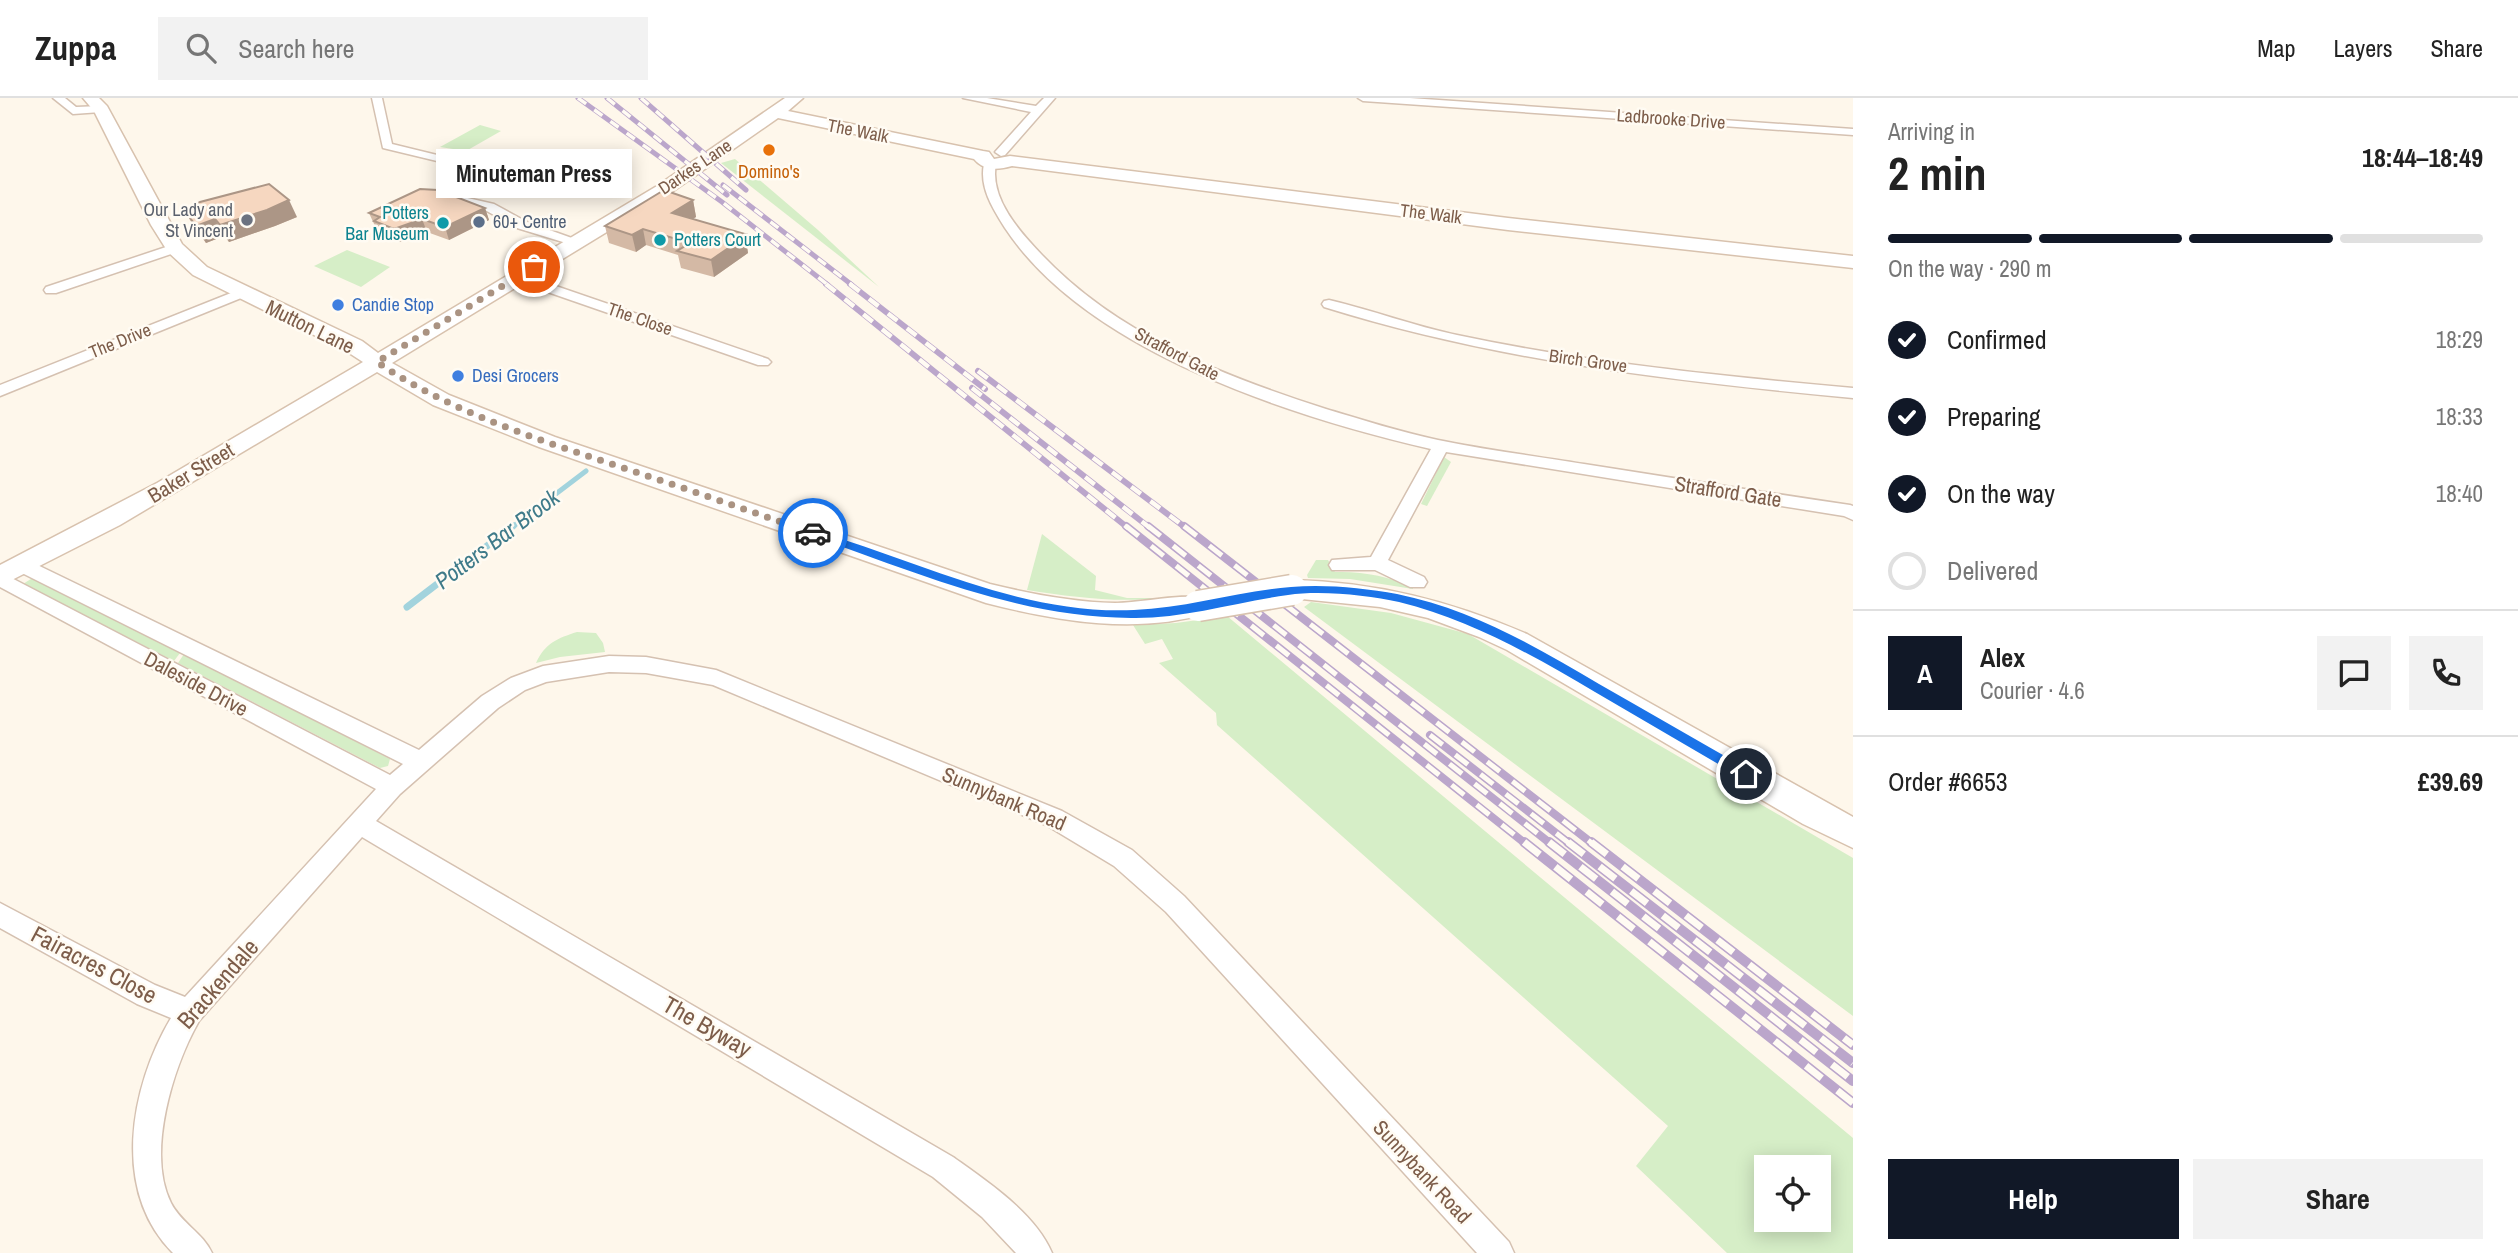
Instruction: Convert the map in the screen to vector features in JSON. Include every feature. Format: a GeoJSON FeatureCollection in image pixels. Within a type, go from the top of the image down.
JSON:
{"type":"FeatureCollection","features":[{"type":"Feature","properties":{"kind":"street","name":"Mutton Lane"},"geometry":{"type":"LineString","coordinates":[[58,98],[73,111],[96,103],[160,225],[175,248],[200,271],[354,346],[441,400],[547,442],[986,593],[1047,608],[1101,614],[1133,614],[1292,590],[1360,592],[1399,598],[1476,622],[1517,642],[1815,814],[1853,833]]}},
{"type":"Feature","properties":{"kind":"street"},"geometry":{"type":"LineString","coordinates":[[377,98],[387,146],[433,158]]}},
{"type":"Feature","properties":{"kind":"street","name":"Darkes Lane"},"geometry":{"type":"LineString","coordinates":[[377,362],[638,204],[795,98]]}},
{"type":"Feature","properties":{"kind":"street"},"geometry":{"type":"LineString","coordinates":[[968,98],[1038,110]]}},
{"type":"Feature","properties":{"kind":"street"},"geometry":{"type":"LineString","coordinates":[[996,158],[1049,98]]}},
{"type":"Feature","properties":{"kind":"street","name":"Ladbrooke Drive"},"geometry":{"type":"LineString","coordinates":[[1363,98],[1853,132]]}},
{"type":"Feature","properties":{"kind":"street","name":"The Walk"},"geometry":{"type":"LineString","coordinates":[[775,113],[996,158],[1508,224],[1853,262]]}},
{"type":"Feature","properties":{"kind":"street","name":"Strafford Gate"},"geometry":{"type":"LineString","coordinates":[[996,158],[988,179],[1012,230],[1050,274],[1105,315],[1170,353],[1231,383],[1297,405],[1441,446],[1852,509]]}},
{"type":"Feature","properties":{"kind":"street"},"geometry":{"type":"LineString","coordinates":[[422,195],[444,196],[489,207],[522,225],[576,242]]}},
{"type":"Feature","properties":{"kind":"street"},"geometry":{"type":"LineString","coordinates":[[51,290],[175,248]]}},
{"type":"Feature","properties":{"kind":"street","name":"The Close"},"geometry":{"type":"LineString","coordinates":[[518,277],[763,362]]}},
{"type":"Feature","properties":{"kind":"street","name":"The Drive"},"geometry":{"type":"LineString","coordinates":[[0,391],[242,293]]}},
{"type":"Feature","properties":{"kind":"street","name":"Birch Grove"},"geometry":{"type":"LineString","coordinates":[[1329,304],[1384,322],[1500,348],[1721,380],[1853,393]]}},
{"type":"Feature","properties":{"kind":"street","name":"Baker Street"},"geometry":{"type":"LineString","coordinates":[[8,573],[144,501],[377,362]]}},
{"type":"Feature","properties":{"kind":"street"},"geometry":{"type":"LineString","coordinates":[[1377,563],[1441,446]]}},
{"type":"Feature","properties":{"kind":"street"},"geometry":{"type":"LineString","coordinates":[[1339,565],[1377,563],[1417,582]]}},
{"type":"Feature","properties":{"kind":"street","name":"Daleside Drive"},"geometry":{"type":"LineString","coordinates":[[8,573],[419,761]]}},
{"type":"Feature","properties":{"kind":"street","name":"Daleside Drive"},"geometry":{"type":"LineString","coordinates":[[8,573],[392,787]]}},
{"type":"Feature","properties":{"kind":"street","name":"Sunnybank Road"},"geometry":{"type":"LineString","coordinates":[[392,787],[500,694],[518,684],[543,674],[574,668],[646,664],[716,678],[1054,818],[1123,858],[1175,904],[1498,1253]]}},
{"type":"Feature","properties":{"kind":"street","name":"Brackendale"},"geometry":{"type":"LineString","coordinates":[[196,1253],[184,1244],[160,1213],[150,1177],[149,1138],[154,1097],[174,1034],[189,1013],[392,787]]}},
{"type":"Feature","properties":{"kind":"street","name":"The Byway"},"geometry":{"type":"LineString","coordinates":[[359,823],[932,1160],[985,1198],[1018,1230],[1036,1253]]}},
{"type":"Feature","properties":{"kind":"street","name":"Fairacres Close"},"geometry":{"type":"LineString","coordinates":[[0,915],[146,995],[189,1013]]}},
{"type":"Feature","properties":{"kind":"green space"},"geometry":{"type":"Polygon","coordinates":[[[480,125],[501,131],[466,151],[440,147],[480,125]]]}},
{"type":"Feature","properties":{"kind":"green space"},"geometry":{"type":"Polygon","coordinates":[[[735,159],[818,230],[879,287],[721,163],[735,159]]]}},
{"type":"Feature","properties":{"kind":"green space"},"geometry":{"type":"Polygon","coordinates":[[[347,250],[390,267],[361,287],[314,266],[347,250]]]}},
{"type":"Feature","properties":{"kind":"green space"},"geometry":{"type":"Polygon","coordinates":[[[1444,457],[1451,462],[1427,506],[1421,504],[1444,457]]]}},
{"type":"Feature","properties":{"kind":"green space"},"geometry":{"type":"Polygon","coordinates":[[[1042,534],[1096,576],[1095,590],[1127,598],[1162,598],[1111,600],[1027,590],[1042,534]]]}},
{"type":"Feature","properties":{"kind":"green space"},"geometry":{"type":"Polygon","coordinates":[[[1316,560],[1328,560],[1335,572],[1375,575],[1404,583],[1413,589],[1350,579],[1308,578],[1307,575],[1316,560]]]}},
{"type":"Feature","properties":{"kind":"green space"},"geometry":{"type":"Polygon","coordinates":[[[34,577],[180,653],[174,661],[23,584],[34,577]]]}},
{"type":"Feature","properties":{"kind":"green space"},"geometry":{"type":"Polygon","coordinates":[[[1311,602],[1391,613],[1468,634],[1853,858],[1853,1016],[1304,607],[1311,602]]]}},
{"type":"Feature","properties":{"kind":"green space"},"geometry":{"type":"Polygon","coordinates":[[[1227,616],[1853,1138],[1853,1253],[1727,1253],[1636,1166],[1668,1126],[1217,725],[1216,713],[1159,663],[1173,659],[1162,639],[1145,644],[1133,625],[1176,623],[1227,616]]]}},
{"type":"Feature","properties":{"kind":"green space"},"geometry":{"type":"Polygon","coordinates":[[[577,632],[596,633],[605,652],[560,657],[536,663],[553,642],[577,632]]]}},
{"type":"Feature","properties":{"kind":"green space"},"geometry":{"type":"Polygon","coordinates":[[[184,654],[390,759],[388,766],[380,768],[178,663],[184,654]]]}},
{"type":"Feature","properties":{"kind":"building"},"geometry":{"type":"Polygon","coordinates":[[[269,184],[289,200],[220,225],[215,219],[196,226],[185,211],[200,202],[269,184]]]}},
{"type":"Feature","properties":{"kind":"building"},"geometry":{"type":"Polygon","coordinates":[[[420,189],[438,190],[485,208],[445,227],[422,219],[394,229],[374,221],[380,217],[369,213],[420,189]]]}},
{"type":"Feature","properties":{"kind":"building"},"geometry":{"type":"Polygon","coordinates":[[[664,190],[693,200],[672,213],[746,236],[711,260],[677,251],[690,243],[643,229],[632,235],[605,226],[664,190]]]}},
{"type":"Feature","properties":{"kind":"waterway","name":"Potters Bar Brook"},"geometry":{"type":"LineString","coordinates":[[511,528],[586,471]]}},
{"type":"Feature","properties":{"kind":"waterway","name":"Potters Bar Brook"},"geometry":{"type":"LineString","coordinates":[[407,607],[513,526]]}},
{"type":"Feature","properties":{"kind":"railway"},"geometry":{"type":"LineString","coordinates":[[578,98],[722,202],[828,285]]}},
{"type":"Feature","properties":{"kind":"railway"},"geometry":{"type":"LineString","coordinates":[[607,98],[727,195]]}},
{"type":"Feature","properties":{"kind":"railway"},"geometry":{"type":"LineString","coordinates":[[641,98],[746,190]]}},
{"type":"Feature","properties":{"kind":"railway"},"geometry":{"type":"LineString","coordinates":[[723,185],[852,285]]}},
{"type":"Feature","properties":{"kind":"railway"},"geometry":{"type":"LineString","coordinates":[[826,284],[1128,528]]}},
{"type":"Feature","properties":{"kind":"railway"},"geometry":{"type":"LineString","coordinates":[[850,284],[985,389]]}},
{"type":"Feature","properties":{"kind":"railway"},"geometry":{"type":"LineString","coordinates":[[978,371],[1186,528]]}},
{"type":"Feature","properties":{"kind":"railway"},"geometry":{"type":"LineString","coordinates":[[972,388],[1150,528]]}},
{"type":"Feature","properties":{"kind":"railway"},"geometry":{"type":"LineString","coordinates":[[1126,526],[1526,844]]}},
{"type":"Feature","properties":{"kind":"railway"},"geometry":{"type":"LineString","coordinates":[[1148,526],[1551,844]]}},
{"type":"Feature","properties":{"kind":"railway"},"geometry":{"type":"LineString","coordinates":[[1184,526],[1593,844]]}},
{"type":"Feature","properties":{"kind":"railway"},"geometry":{"type":"LineString","coordinates":[[1430,735],[1570,844]]}},
{"type":"Feature","properties":{"kind":"railway"},"geometry":{"type":"LineString","coordinates":[[1524,842],[1853,1103]]}},
{"type":"Feature","properties":{"kind":"railway"},"geometry":{"type":"LineString","coordinates":[[1549,842],[1853,1081]]}},
{"type":"Feature","properties":{"kind":"railway"},"geometry":{"type":"LineString","coordinates":[[1568,842],[1853,1063]]}},
{"type":"Feature","properties":{"kind":"railway"},"geometry":{"type":"LineString","coordinates":[[1591,842],[1853,1045]]}},
{"type":"Feature","properties":{"kind":"way so far"},"geometry":{"type":"LineString","coordinates":[[534,267],[377,362],[407,382],[455,406],[547,442],[813,533]]}},
{"type":"Feature","properties":{"kind":"place","name":"Domino's"},"geometry":{"type":"Point","coordinates":[769,150]}},
{"type":"Feature","properties":{"kind":"place","name":"Our Lady and St Vincent"},"geometry":{"type":"Point","coordinates":[247,220]}},
{"type":"Feature","properties":{"kind":"place","name":"60+ Centre"},"geometry":{"type":"Point","coordinates":[479,222]}},
{"type":"Feature","properties":{"kind":"place","name":"Potters Bar Museum"},"geometry":{"type":"Point","coordinates":[443,223]}},
{"type":"Feature","properties":{"kind":"place","name":"Potters Court"},"geometry":{"type":"Point","coordinates":[660,240]}},
{"type":"Feature","properties":{"kind":"place","name":"Minuteman Press"},"geometry":{"type":"Point","coordinates":[534,267]}},
{"type":"Feature","properties":{"kind":"place","name":"Candie Stop"},"geometry":{"type":"Point","coordinates":[338,305]}},
{"type":"Feature","properties":{"kind":"place","name":"Desi Grocers"},"geometry":{"type":"Point","coordinates":[458,376]}},
{"type":"Feature","properties":{"kind":"route"},"geometry":{"type":"LineString","coordinates":[[813,533],[986,593],[1073,612],[1133,614],[1166,611],[1292,590],[1360,592],[1399,598],[1476,622],[1517,642],[1746,774]]}}]}
